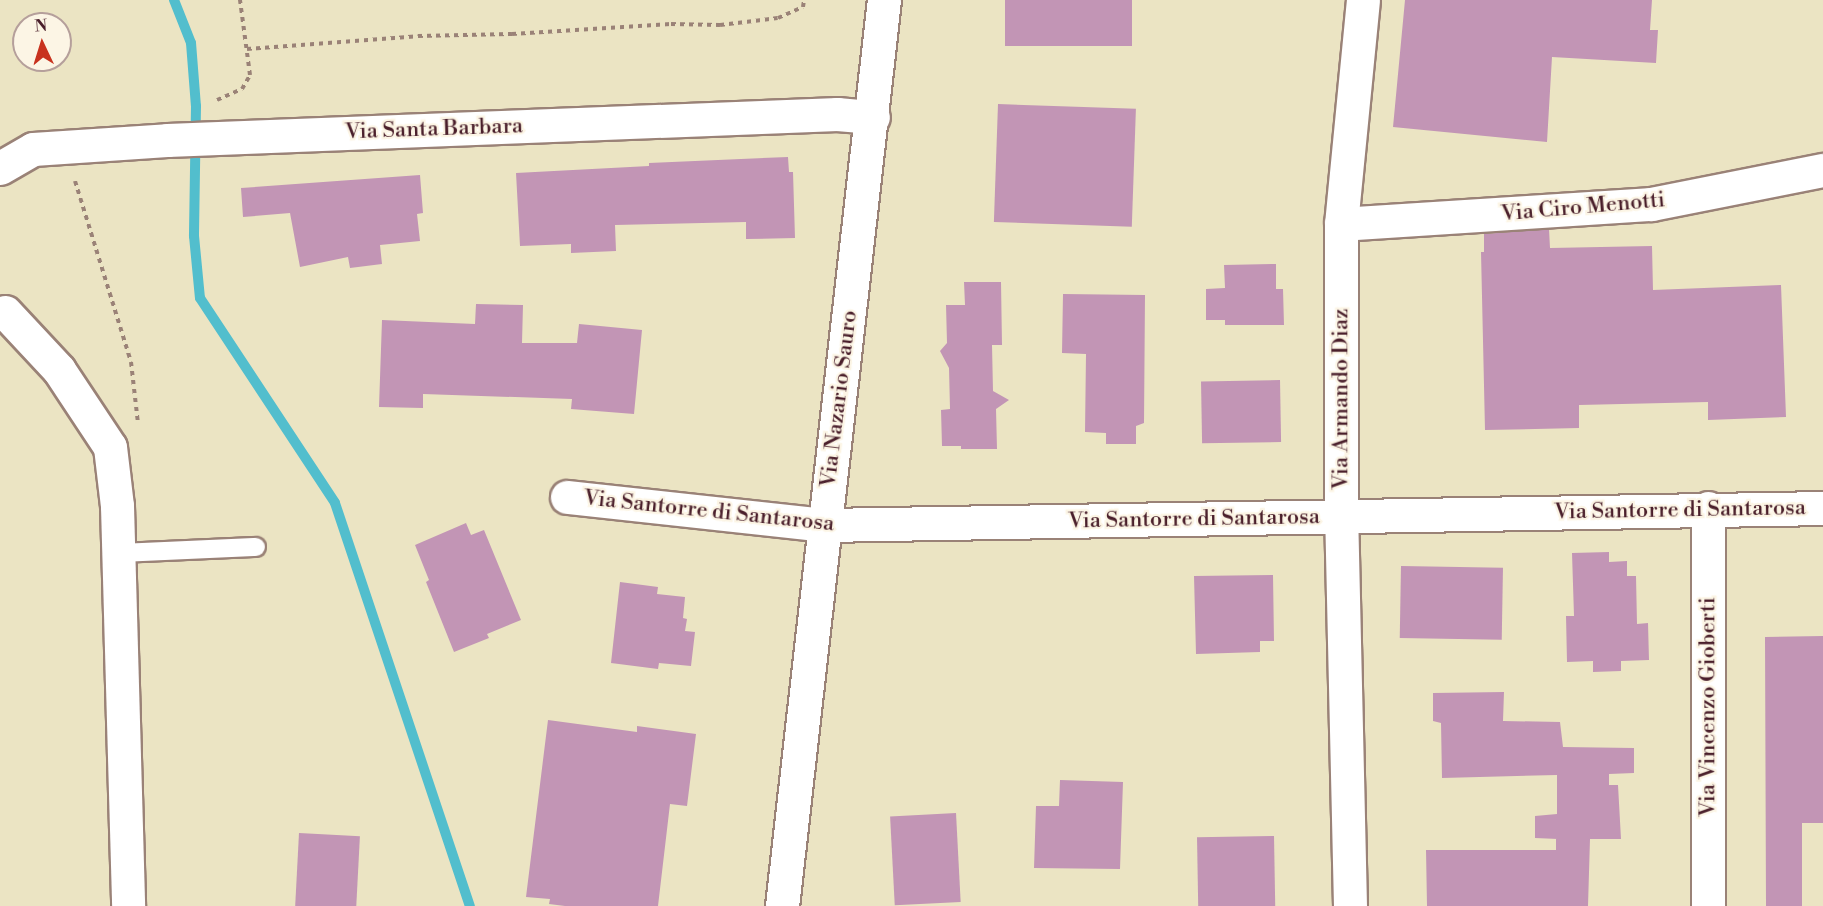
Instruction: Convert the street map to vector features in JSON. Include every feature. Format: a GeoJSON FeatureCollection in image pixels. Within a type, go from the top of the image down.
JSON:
{"type":"FeatureCollection","features":[{"type":"Feature","properties":{"kind":"street","name":"Via Nazario Sauro"},"geometry":{"type":"LineString","coordinates":[[782,906],[823,525],[873,117],[884,0]]}},
{"type":"Feature","properties":{"kind":"street","name":"Via Armando Diaz"},"geometry":{"type":"LineString","coordinates":[[1350,906],[1341,516],[1341,224],[1363,0]]}},
{"type":"Feature","properties":{"kind":"street","name":"Via Santa Barbara"},"geometry":{"type":"LineString","coordinates":[[0,168],[33,149],[167,140],[827,114],[873,117]]}},
{"type":"Feature","properties":{"kind":"street","name":"Via Ciro Menotti"},"geometry":{"type":"LineString","coordinates":[[1341,224],[1651,204],[1823,170]]}},
{"type":"Feature","properties":{"kind":"street"},"geometry":{"type":"LineString","coordinates":[[2,312],[59,370],[110,447],[117,506],[128,906]]}},
{"type":"Feature","properties":{"kind":"street","name":"Via Santorre di Santarosa"},"geometry":{"type":"LineString","coordinates":[[567,497],[823,525],[1708,508],[1823,508]]}},
{"type":"Feature","properties":{"kind":"street","name":"Via Vincenzo Gioberti"},"geometry":{"type":"LineString","coordinates":[[1708,508],[1708,906]]}},
{"type":"Feature","properties":{"kind":"lane"},"geometry":{"type":"LineString","coordinates":[[118,553],[256,547]]}},
{"type":"Feature","properties":{"kind":"path"},"geometry":{"type":"LineString","coordinates":[[213,101],[230,96],[242,89],[250,75],[240,0]]}},
{"type":"Feature","properties":{"kind":"path"},"geometry":{"type":"LineString","coordinates":[[247,49],[418,36],[512,34],[671,24],[720,25],[778,18],[803,7],[804,0]]}},
{"type":"Feature","properties":{"kind":"path"},"geometry":{"type":"LineString","coordinates":[[65,147],[131,362],[138,413],[137,432]]}},
{"type":"Feature","properties":{"kind":"building"},"geometry":{"type":"Polygon","coordinates":[[[1005,0],[1132,0],[1132,46],[1005,46],[1005,0]]]}},
{"type":"Feature","properties":{"kind":"building"},"geometry":{"type":"Polygon","coordinates":[[[1405,0],[1652,0],[1650,30],[1658,30],[1656,63],[1552,57],[1547,142],[1393,127],[1405,0]]]}},
{"type":"Feature","properties":{"kind":"building"},"geometry":{"type":"Polygon","coordinates":[[[998,104],[1136,109],[1132,227],[994,222],[998,104]]]}},
{"type":"Feature","properties":{"kind":"building"},"geometry":{"type":"Polygon","coordinates":[[[788,157],[789,172],[793,172],[795,238],[746,239],[746,222],[615,225],[616,251],[571,253],[571,244],[520,246],[516,173],[649,166],[649,163],[788,157]]]}},
{"type":"Feature","properties":{"kind":"building"},"geometry":{"type":"Polygon","coordinates":[[[420,175],[423,213],[417,214],[420,241],[380,245],[382,264],[350,268],[348,257],[300,267],[290,213],[243,217],[241,188],[420,175]]]}},
{"type":"Feature","properties":{"kind":"building"},"geometry":{"type":"Polygon","coordinates":[[[1549,229],[1550,248],[1652,246],[1653,290],[1781,285],[1786,417],[1708,420],[1708,402],[1579,405],[1579,428],[1485,430],[1481,252],[1484,252],[1484,234],[1549,229]]]}},
{"type":"Feature","properties":{"kind":"building"},"geometry":{"type":"Polygon","coordinates":[[[1276,264],[1276,289],[1283,289],[1284,325],[1225,325],[1225,320],[1206,320],[1206,289],[1225,288],[1224,265],[1276,264]]]}},
{"type":"Feature","properties":{"kind":"building"},"geometry":{"type":"Polygon","coordinates":[[[964,282],[1001,282],[1002,345],[992,345],[993,391],[1009,400],[996,409],[997,449],[961,449],[961,446],[942,446],[941,410],[950,409],[949,368],[940,351],[947,343],[946,305],[965,305],[964,282]]]}},
{"type":"Feature","properties":{"kind":"building"},"geometry":{"type":"Polygon","coordinates":[[[1063,294],[1145,295],[1144,423],[1136,426],[1136,444],[1106,444],[1106,433],[1085,432],[1086,354],[1062,353],[1063,294]]]}},
{"type":"Feature","properties":{"kind":"building"},"geometry":{"type":"Polygon","coordinates":[[[476,304],[523,305],[522,343],[577,343],[579,324],[642,330],[634,414],[571,409],[572,399],[423,394],[423,408],[379,407],[382,320],[475,324],[476,304]]]}},
{"type":"Feature","properties":{"kind":"building"},"geometry":{"type":"Polygon","coordinates":[[[1280,380],[1281,442],[1202,443],[1201,381],[1280,380]]]}},
{"type":"Feature","properties":{"kind":"building"},"geometry":{"type":"Polygon","coordinates":[[[466,523],[471,535],[484,530],[521,620],[487,634],[489,638],[454,652],[426,582],[429,580],[415,545],[466,523]]]}},
{"type":"Feature","properties":{"kind":"building"},"geometry":{"type":"Polygon","coordinates":[[[1609,552],[1609,562],[1627,561],[1627,576],[1636,576],[1637,624],[1648,623],[1649,660],[1621,661],[1621,671],[1593,672],[1593,661],[1567,662],[1566,616],[1574,616],[1572,553],[1609,552]]]}},
{"type":"Feature","properties":{"kind":"building"},"geometry":{"type":"Polygon","coordinates":[[[1401,566],[1503,568],[1502,640],[1400,638],[1401,566]]]}},
{"type":"Feature","properties":{"kind":"building"},"geometry":{"type":"Polygon","coordinates":[[[1273,575],[1274,641],[1260,641],[1260,652],[1196,654],[1194,576],[1273,575]]]}},
{"type":"Feature","properties":{"kind":"building"},"geometry":{"type":"Polygon","coordinates":[[[620,582],[658,587],[657,594],[685,597],[683,618],[687,619],[685,631],[695,632],[691,666],[659,663],[658,669],[611,663],[620,582]]]}},
{"type":"Feature","properties":{"kind":"building"},"geometry":{"type":"Polygon","coordinates":[[[1823,636],[1823,823],[1802,823],[1802,906],[1766,906],[1765,637],[1823,636]]]}},
{"type":"Feature","properties":{"kind":"building"},"geometry":{"type":"Polygon","coordinates":[[[1504,692],[1503,721],[1560,722],[1563,747],[1634,748],[1634,773],[1609,774],[1609,785],[1618,785],[1621,839],[1590,839],[1588,906],[1427,906],[1426,850],[1556,850],[1556,839],[1558,839],[1535,838],[1535,816],[1557,814],[1557,775],[1442,778],[1441,723],[1433,721],[1433,693],[1504,692]]]}},
{"type":"Feature","properties":{"kind":"building"},"geometry":{"type":"Polygon","coordinates":[[[548,720],[637,732],[637,726],[696,734],[687,806],[670,804],[658,906],[565,906],[549,904],[550,899],[526,897],[548,720]]]}},
{"type":"Feature","properties":{"kind":"building"},"geometry":{"type":"Polygon","coordinates":[[[1060,780],[1123,782],[1120,869],[1034,868],[1036,806],[1059,806],[1060,780]]]}},
{"type":"Feature","properties":{"kind":"building"},"geometry":{"type":"Polygon","coordinates":[[[956,813],[961,902],[895,905],[890,816],[956,813]]]}},
{"type":"Feature","properties":{"kind":"building"},"geometry":{"type":"Polygon","coordinates":[[[299,833],[360,836],[356,906],[295,906],[299,833]]]}},
{"type":"Feature","properties":{"kind":"building"},"geometry":{"type":"Polygon","coordinates":[[[1274,836],[1275,906],[1198,906],[1197,837],[1274,836]]]}},
{"type":"Feature","properties":{"kind":"waterway"},"geometry":{"type":"LineString","coordinates":[[174,0],[191,43],[196,106],[194,236],[200,298],[335,503],[470,906]]}}]}
